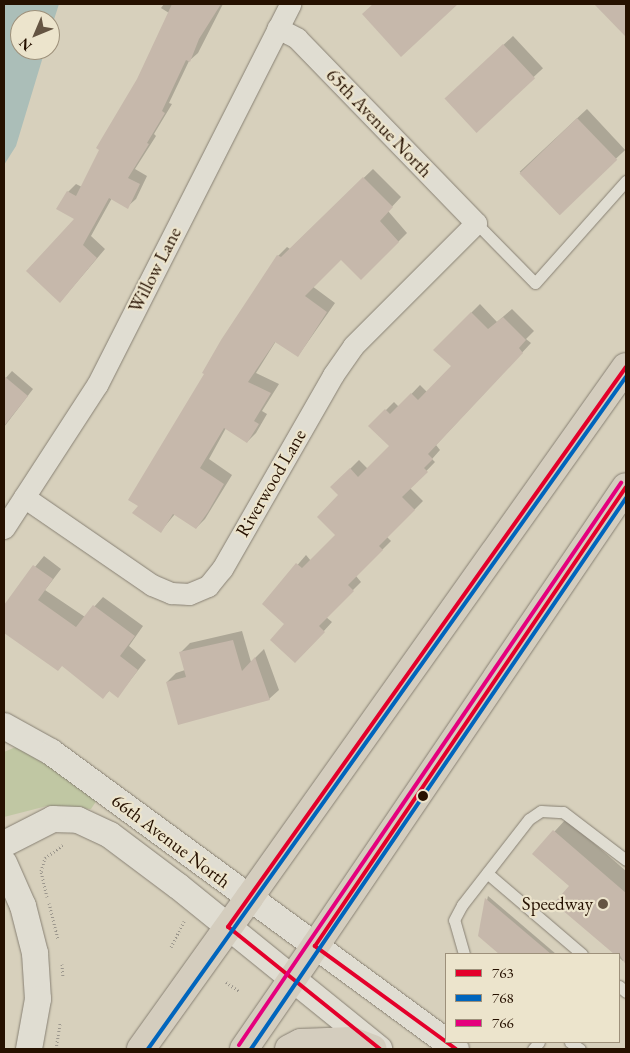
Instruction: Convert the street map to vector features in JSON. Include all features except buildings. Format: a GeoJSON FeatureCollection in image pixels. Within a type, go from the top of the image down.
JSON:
{"type":"FeatureCollection","features":[{"type":"Feature","properties":{"kind":"highway"},"geometry":{"type":"LineString","coordinates":[[141,1049],[626,367]]}},
{"type":"Feature","properties":{"kind":"highway"},"geometry":{"type":"LineString","coordinates":[[244,1049],[626,487]]}},
{"type":"Feature","properties":{"kind":"highway"},"geometry":{"type":"LineString","coordinates":[[515,652],[626,515]]}},
{"type":"Feature","properties":{"kind":"highway"},"geometry":{"type":"LineString","coordinates":[[289,1049],[302,1044],[352,1041],[373,1049]]}},
{"type":"Feature","properties":{"kind":"street","name":"Willow Lane"},"geometry":{"type":"LineString","coordinates":[[4,528],[97,385],[290,4]]}},
{"type":"Feature","properties":{"kind":"street","name":"65th Avenue North"},"geometry":{"type":"LineString","coordinates":[[277,28],[297,38],[476,223]]}},
{"type":"Feature","properties":{"kind":"street","name":"Riverwood Lane"},"geometry":{"type":"LineString","coordinates":[[24,497],[152,585],[171,593],[189,594],[208,586],[222,570],[333,374],[353,346],[476,223]]}},
{"type":"Feature","properties":{"kind":"street","name":"66th Avenue North"},"geometry":{"type":"LineString","coordinates":[[4,726],[51,752],[445,1041]]}},
{"type":"Feature","properties":{"kind":"street","name":"66th Avenue North"},"geometry":{"type":"LineString","coordinates":[[4,844],[53,819],[78,820],[110,834],[380,1049]]}},
{"type":"Feature","properties":{"kind":"street"},"geometry":{"type":"LineString","coordinates":[[4,864],[24,906],[35,953],[38,999],[29,1049]]}},
{"type":"Feature","properties":{"kind":"lane"},"geometry":{"type":"LineString","coordinates":[[476,223],[535,283],[626,181]]}},
{"type":"Feature","properties":{"kind":"lane"},"geometry":{"type":"LineString","coordinates":[[464,953],[454,920],[462,905],[529,819],[541,811],[563,812],[626,860]]}},
{"type":"Feature","properties":{"kind":"lane"},"geometry":{"type":"LineString","coordinates":[[486,873],[581,953]]}},
{"type":"Feature","properties":{"kind":"path"},"geometry":{"type":"LineString","coordinates":[[48,898],[41,876],[45,858],[52,850],[67,844]]}},
{"type":"Feature","properties":{"kind":"path"},"geometry":{"type":"LineString","coordinates":[[171,947],[185,922],[179,916]]}},
{"type":"Feature","properties":{"kind":"path"},"geometry":{"type":"LineString","coordinates":[[226,982],[240,991]]}},
{"type":"Feature","properties":{"kind":"green space"},"geometry":{"type":"Polygon","coordinates":[[[18,746],[29,749],[97,800],[91,809],[47,806],[4,817],[4,752],[18,746]]]}},
{"type":"Feature","properties":{"kind":"shaded area"},"geometry":{"type":"Polygon","coordinates":[[[4,4],[59,4],[57,10],[10,10],[10,60],[42,60],[16,146],[4,165],[4,4]]]}},
{"type":"Feature","properties":{"kind":"transit line","name":"763"},"geometry":{"type":"LineString","coordinates":[[380,1049],[228,927],[626,367]]}},
{"type":"Feature","properties":{"kind":"transit line","name":"768"},"geometry":{"type":"LineString","coordinates":[[148,1049],[626,377]]}},
{"type":"Feature","properties":{"kind":"transit line","name":"766"},"geometry":{"type":"LineString","coordinates":[[239,1045],[621,483]]}},
{"type":"Feature","properties":{"kind":"transit line","name":"763"},"geometry":{"type":"LineString","coordinates":[[445,1041],[315,946],[626,487]]}},
{"type":"Feature","properties":{"kind":"transit line","name":"768"},"geometry":{"type":"LineString","coordinates":[[251,1049],[626,498]]}},
{"type":"Feature","properties":{"kind":"transit line","name":"763"},"geometry":{"type":"LineString","coordinates":[[448,1043],[456,1049]]}},
{"type":"Feature","properties":{"kind":"place","name":"Speedway"},"geometry":{"type":"Point","coordinates":[603,904]}}]}
